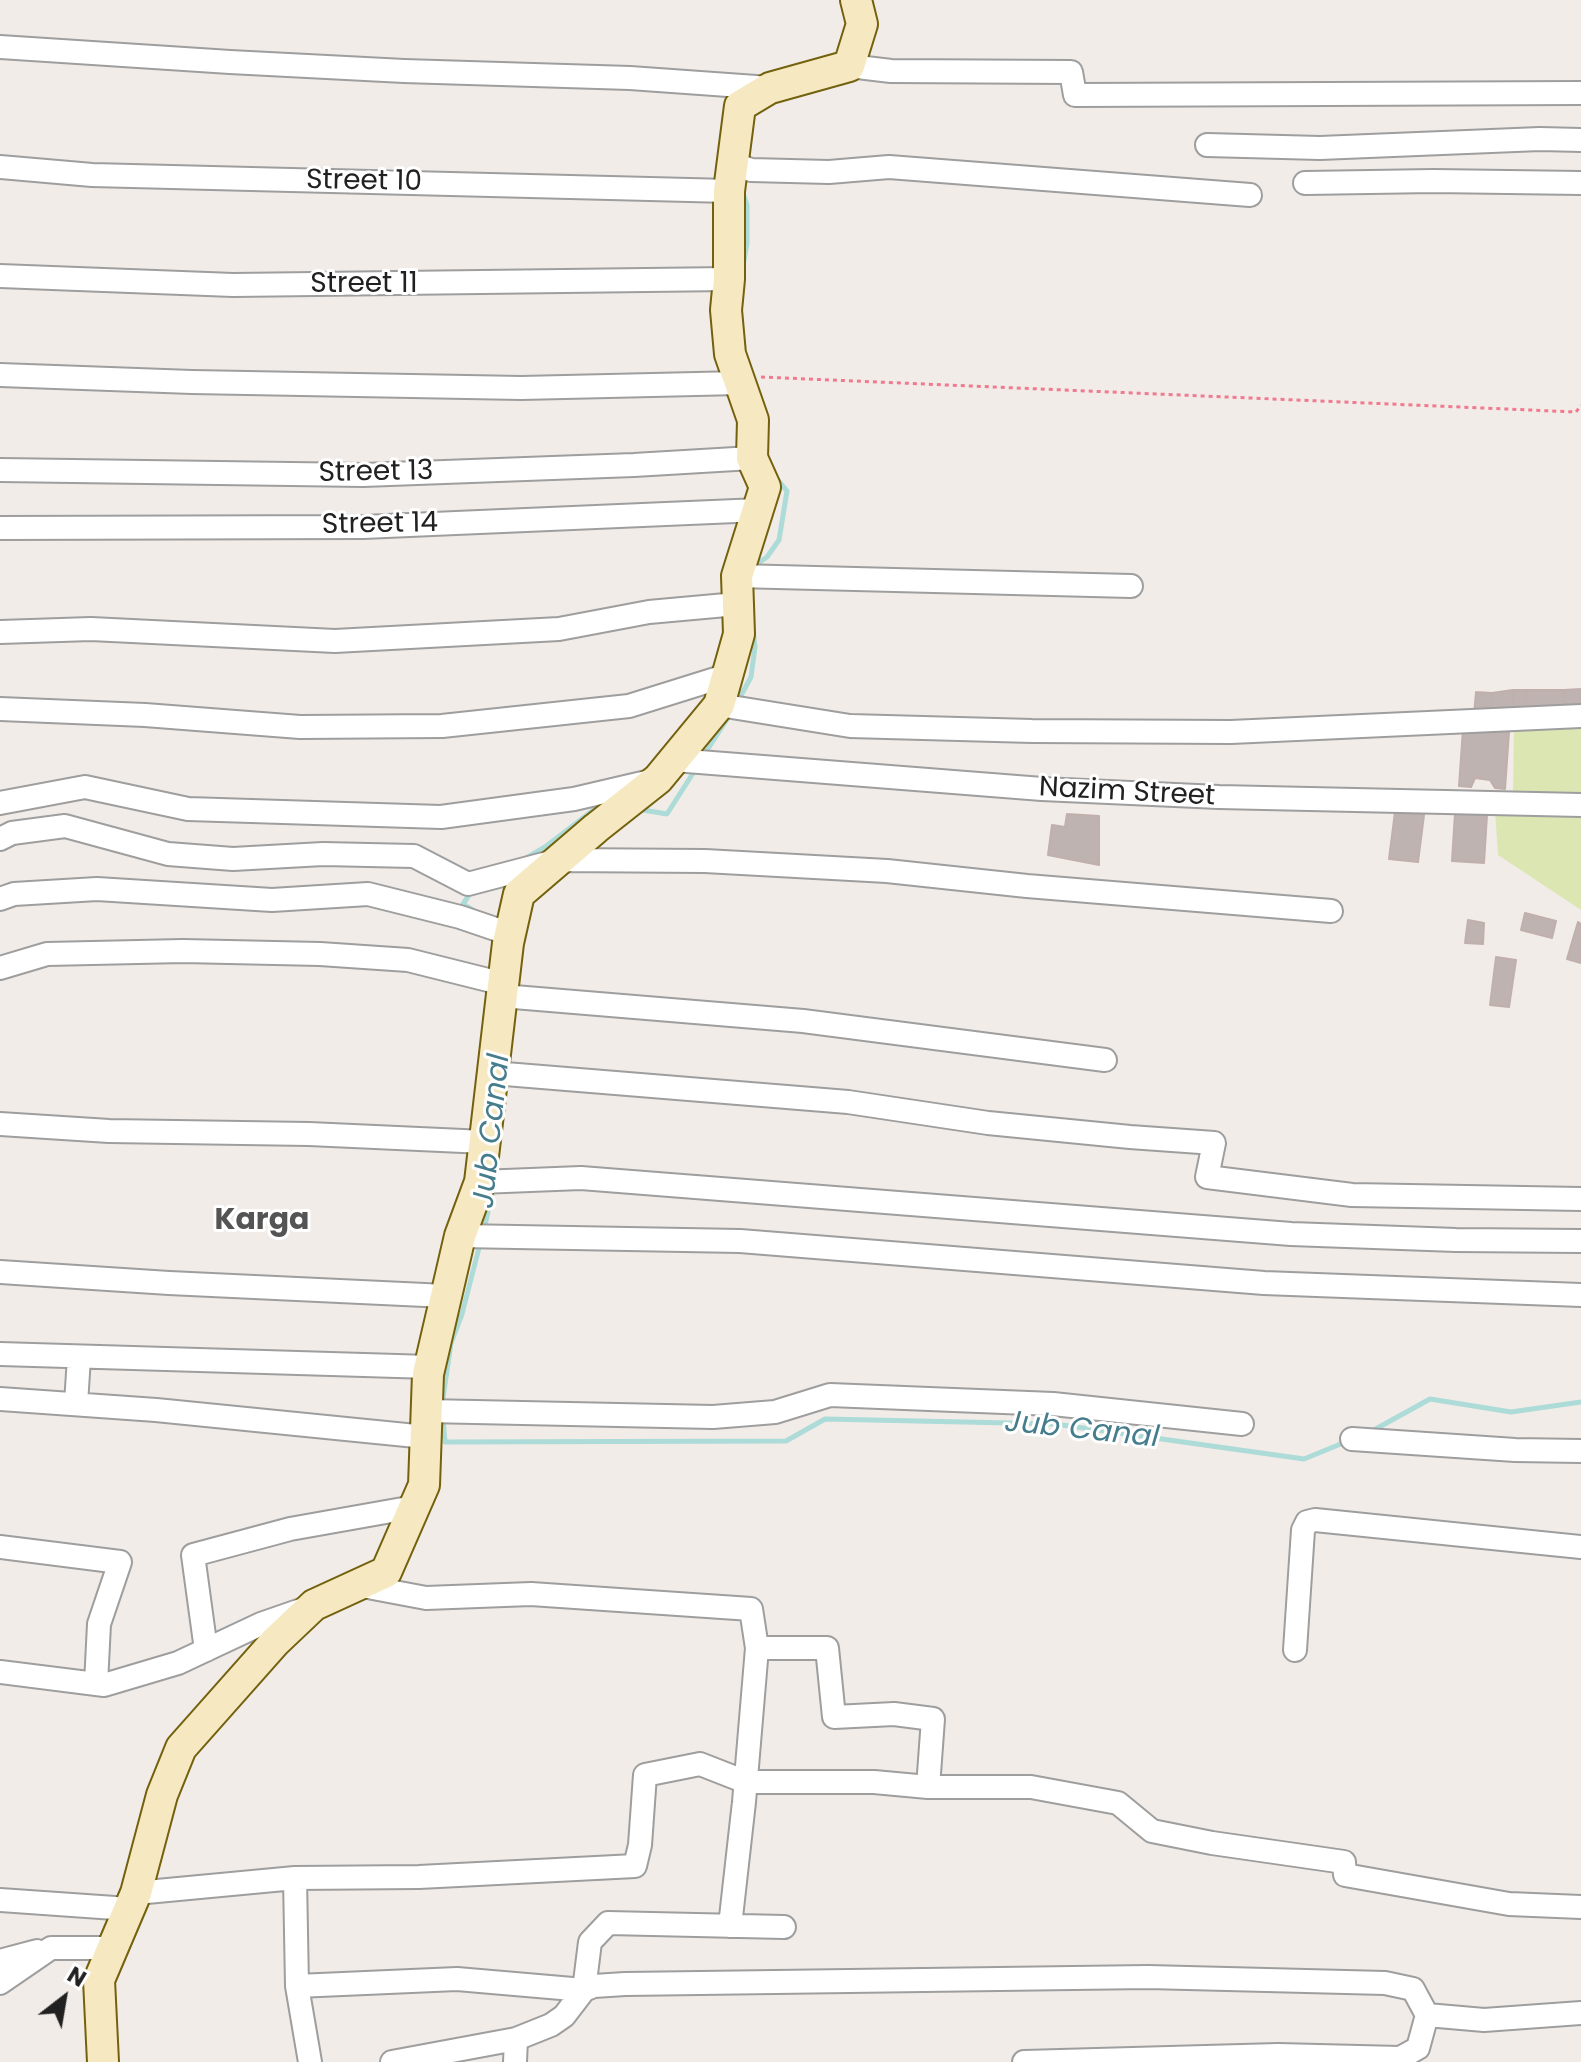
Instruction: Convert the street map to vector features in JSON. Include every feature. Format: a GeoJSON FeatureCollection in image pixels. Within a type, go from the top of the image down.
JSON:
{"type":"FeatureCollection","features":[{"type":"Feature","properties":{"kind":"street"},"geometry":{"type":"LineString","coordinates":[[849,66],[862,24],[856,0]]}},
{"type":"Feature","properties":{"kind":"street"},"geometry":{"type":"LineString","coordinates":[[0,47],[293,65],[630,78],[770,88]]}},
{"type":"Feature","properties":{"kind":"street"},"geometry":{"type":"LineString","coordinates":[[0,1672],[104,1685],[178,1663],[261,1624],[314,1605],[386,1572],[424,1485],[430,1367],[460,1236],[480,1182],[510,934],[519,894],[666,770],[722,691],[739,634],[737,590],[765,487],[752,458],[753,420],[730,354],[726,310],[730,177],[740,106],[770,88],[849,66],[891,71],[1071,72],[1075,95],[1581,93]]}},
{"type":"Feature","properties":{"kind":"street"},"geometry":{"type":"LineString","coordinates":[[1207,145],[1320,148],[1581,140]]}},
{"type":"Feature","properties":{"kind":"street","name":"Street 10"},"geometry":{"type":"LineString","coordinates":[[0,167],[92,175],[730,177],[751,170],[829,172],[889,167],[1250,195]]}},
{"type":"Feature","properties":{"kind":"street"},"geometry":{"type":"LineString","coordinates":[[1305,183],[1581,183]]}},
{"type":"Feature","properties":{"kind":"street","name":"Street 11"},"geometry":{"type":"LineString","coordinates":[[0,276],[233,285],[729,279]]}},
{"type":"Feature","properties":{"kind":"street"},"geometry":{"type":"LineString","coordinates":[[0,375],[521,388],[739,379]]}},
{"type":"Feature","properties":{"kind":"street","name":"Street 13"},"geometry":{"type":"LineString","coordinates":[[0,470],[363,475],[752,458]]}},
{"type":"Feature","properties":{"kind":"street","name":"Street 14"},"geometry":{"type":"LineString","coordinates":[[0,528],[363,527],[759,510]]}},
{"type":"Feature","properties":{"kind":"street"},"geometry":{"type":"LineString","coordinates":[[0,632],[91,629],[335,641],[559,629],[649,612],[737,590],[1131,586]]}},
{"type":"Feature","properties":{"kind":"street"},"geometry":{"type":"LineString","coordinates":[[0,709],[145,715],[300,727],[442,726],[629,706],[722,691],[850,726],[1231,732],[1581,716]]}},
{"type":"Feature","properties":{"kind":"street","name":"Nazim Street"},"geometry":{"type":"LineString","coordinates":[[0,803],[85,787],[188,809],[441,817],[574,799],[666,770],[1219,797],[1581,805]]}},
{"type":"Feature","properties":{"kind":"street"},"geometry":{"type":"LineString","coordinates":[[0,839],[12,833],[65,826],[168,854],[233,859],[323,854],[414,856],[468,884],[559,860],[705,861],[887,871],[1331,911]]}},
{"type":"Feature","properties":{"kind":"street"},"geometry":{"type":"LineString","coordinates":[[0,899],[14,894],[97,889],[272,900],[368,894],[460,917],[510,934]]}},
{"type":"Feature","properties":{"kind":"street"},"geometry":{"type":"LineString","coordinates":[[0,968],[47,954],[183,951],[320,954],[408,960],[503,990],[803,1021],[1105,1060]]}},
{"type":"Feature","properties":{"kind":"street"},"geometry":{"type":"LineString","coordinates":[[493,1073],[848,1102],[988,1123],[1214,1143],[1207,1177],[1352,1195],[1581,1199]]}},
{"type":"Feature","properties":{"kind":"street"},"geometry":{"type":"LineString","coordinates":[[0,1124],[109,1131],[309,1134],[485,1142]]}},
{"type":"Feature","properties":{"kind":"street"},"geometry":{"type":"LineString","coordinates":[[480,1182],[581,1178],[1291,1234],[1581,1241]]}},
{"type":"Feature","properties":{"kind":"street"},"geometry":{"type":"LineString","coordinates":[[460,1236],[740,1241],[1264,1283],[1581,1295]]}},
{"type":"Feature","properties":{"kind":"street"},"geometry":{"type":"LineString","coordinates":[[0,1272],[446,1296]]}},
{"type":"Feature","properties":{"kind":"street"},"geometry":{"type":"LineString","coordinates":[[0,1354],[430,1367]]}},
{"type":"Feature","properties":{"kind":"street"},"geometry":{"type":"LineString","coordinates":[[76,1404],[79,1357]]}},
{"type":"Feature","properties":{"kind":"street"},"geometry":{"type":"LineString","coordinates":[[0,1399],[426,1424],[713,1417],[775,1412],[830,1395],[1053,1404],[1242,1424]]}},
{"type":"Feature","properties":{"kind":"street"},"geometry":{"type":"LineString","coordinates":[[1352,1439],[1515,1450],[1581,1451]]}},
{"type":"Feature","properties":{"kind":"street"},"geometry":{"type":"LineString","coordinates":[[206,1650],[193,1555],[290,1529],[414,1507]]}},
{"type":"Feature","properties":{"kind":"street"},"geometry":{"type":"LineString","coordinates":[[1295,1650],[1303,1530],[1307,1522],[1315,1520],[1581,1547]]}},
{"type":"Feature","properties":{"kind":"street"},"geometry":{"type":"LineString","coordinates":[[0,1547],[120,1562],[99,1624],[96,1684]]}},
{"type":"Feature","properties":{"kind":"street"},"geometry":{"type":"LineString","coordinates":[[357,1585],[426,1598],[531,1594],[751,1609],[757,1648],[730,1926]]}},
{"type":"Feature","properties":{"kind":"street"},"geometry":{"type":"LineString","coordinates":[[103,2062],[99,1980],[132,1901],[162,1795],[181,1748],[275,1642],[314,1605]]}},
{"type":"Feature","properties":{"kind":"street"},"geometry":{"type":"LineString","coordinates":[[757,1648],[827,1648],[834,1717],[894,1714],[933,1719],[928,1787]]}},
{"type":"Feature","properties":{"kind":"street"},"geometry":{"type":"LineString","coordinates":[[0,1900],[132,1901],[295,1878],[419,1877],[635,1866],[640,1845],[645,1775],[700,1764],[746,1782],[1031,1787],[1118,1803],[1152,1831],[1344,1862],[1345,1875],[1509,1904],[1581,1907]]}},
{"type":"Feature","properties":{"kind":"street"},"geometry":{"type":"LineString","coordinates":[[295,1878],[297,1986],[310,2062]]}},
{"type":"Feature","properties":{"kind":"street"},"geometry":{"type":"LineString","coordinates":[[392,2062],[516,2039],[551,2025],[564,2016],[584,1990],[590,1942],[608,1923],[784,1927]]}},
{"type":"Feature","properties":{"kind":"street"},"geometry":{"type":"LineString","coordinates":[[0,1961],[51,1948],[113,1948]]}},
{"type":"Feature","properties":{"kind":"street"},"geometry":{"type":"LineString","coordinates":[[0,1983],[51,1948]]}},
{"type":"Feature","properties":{"kind":"street"},"geometry":{"type":"LineString","coordinates":[[297,1986],[457,1979],[584,1990],[594,1986],[625,1984],[1148,1977],[1385,1983],[1413,1989],[1427,2015],[1418,2048],[1400,2058],[1278,2055],[1024,2062]]}},
{"type":"Feature","properties":{"kind":"street"},"geometry":{"type":"LineString","coordinates":[[1427,2015],[1484,2020],[1581,2013]]}},
{"type":"Feature","properties":{"kind":"street"},"geometry":{"type":"LineString","coordinates":[[515,2062],[516,2039]]}},
{"type":"Feature","properties":{"kind":"path"},"geometry":{"type":"LineString","coordinates":[[739,379],[1576,412],[1581,405]]}},
{"type":"Feature","properties":{"kind":"green space"},"geometry":{"type":"Polygon","coordinates":[[[1514,727],[1581,728],[1581,798],[1513,797],[1514,727]]]}},
{"type":"Feature","properties":{"kind":"green space"},"geometry":{"type":"Polygon","coordinates":[[[1495,809],[1581,811],[1581,910],[1498,855],[1495,809]]]}},
{"type":"Feature","properties":{"kind":"building"},"geometry":{"type":"Polygon","coordinates":[[[1581,689],[1581,712],[1565,712],[1564,690],[1581,689]]]}},
{"type":"Feature","properties":{"kind":"building"},"geometry":{"type":"Polygon","coordinates":[[[1513,690],[1514,715],[1491,716],[1492,693],[1513,690]]]}},
{"type":"Feature","properties":{"kind":"building"},"geometry":{"type":"Polygon","coordinates":[[[1513,690],[1526,690],[1527,714],[1514,715],[1513,690]]]}},
{"type":"Feature","properties":{"kind":"building"},"geometry":{"type":"Polygon","coordinates":[[[1526,690],[1564,690],[1565,712],[1527,714],[1526,690]]]}},
{"type":"Feature","properties":{"kind":"building"},"geometry":{"type":"Polygon","coordinates":[[[1476,692],[1492,693],[1491,716],[1474,715],[1476,692]]]}},
{"type":"Feature","properties":{"kind":"building"},"geometry":{"type":"Polygon","coordinates":[[[1463,729],[1509,732],[1505,789],[1495,788],[1490,780],[1475,778],[1471,787],[1459,786],[1463,729]]]}},
{"type":"Feature","properties":{"kind":"building"},"geometry":{"type":"Polygon","coordinates":[[[1395,812],[1424,815],[1418,862],[1389,859],[1395,812]]]}},
{"type":"Feature","properties":{"kind":"building"},"geometry":{"type":"Polygon","coordinates":[[[1455,813],[1487,815],[1484,863],[1452,861],[1455,813]]]}},
{"type":"Feature","properties":{"kind":"building"},"geometry":{"type":"Polygon","coordinates":[[[1067,814],[1099,816],[1099,865],[1048,855],[1052,825],[1065,827],[1067,814]]]}},
{"type":"Feature","properties":{"kind":"building"},"geometry":{"type":"Polygon","coordinates":[[[1525,913],[1556,921],[1552,938],[1521,930],[1525,913]]]}},
{"type":"Feature","properties":{"kind":"building"},"geometry":{"type":"Polygon","coordinates":[[[1468,920],[1484,923],[1483,944],[1465,943],[1468,920]]]}},
{"type":"Feature","properties":{"kind":"building"},"geometry":{"type":"Polygon","coordinates":[[[1578,922],[1581,924],[1581,963],[1567,959],[1578,922]]]}},
{"type":"Feature","properties":{"kind":"building"},"geometry":{"type":"Polygon","coordinates":[[[1496,957],[1516,960],[1509,1007],[1490,1005],[1496,957]]]}},
{"type":"Feature","properties":{"kind":"waterway","name":"Jub Canal"},"geometry":{"type":"LineString","coordinates":[[743,193],[747,205],[747,243],[743,266]]}},
{"type":"Feature","properties":{"kind":"waterway","name":"Jub Canal"},"geometry":{"type":"LineString","coordinates":[[754,566],[767,557],[779,540],[787,491],[777,479]]}},
{"type":"Feature","properties":{"kind":"waterway","name":"Jub Canal"},"geometry":{"type":"LineString","coordinates":[[738,701],[751,677],[755,647],[753,630]]}},
{"type":"Feature","properties":{"kind":"waterway","name":"Jub Canal"},"geometry":{"type":"LineString","coordinates":[[704,755],[731,713]]}},
{"type":"Feature","properties":{"kind":"waterway","name":"Jub Canal"},"geometry":{"type":"LineString","coordinates":[[637,809],[667,814],[697,767]]}},
{"type":"Feature","properties":{"kind":"waterway","name":"Jub Canal"},"geometry":{"type":"LineString","coordinates":[[523,860],[600,805],[607,806]]}},
{"type":"Feature","properties":{"kind":"waterway","name":"Jub Canal"},"geometry":{"type":"LineString","coordinates":[[471,892],[463,904],[476,912]]}},
{"type":"Feature","properties":{"kind":"waterway","name":"Jub Canal"},"geometry":{"type":"LineString","coordinates":[[484,1230],[493,1189]]}},
{"type":"Feature","properties":{"kind":"waterway","name":"Jub Canal"},"geometry":{"type":"LineString","coordinates":[[442,1405],[451,1343],[462,1314],[480,1244]]}},
{"type":"Feature","properties":{"kind":"waterway","name":"Jub Canal"},"geometry":{"type":"LineString","coordinates":[[1372,1431],[1430,1399],[1511,1412],[1581,1402]]}},
{"type":"Feature","properties":{"kind":"waterway","name":"Jub Canal"},"geometry":{"type":"LineString","coordinates":[[443,1419],[445,1442],[786,1441],[825,1419],[1055,1424],[1304,1459],[1348,1441]]}},
{"type":"Feature","properties":{"kind":"district","name":"Karga"},"geometry":{"type":"Point","coordinates":[262,1221]}}]}
